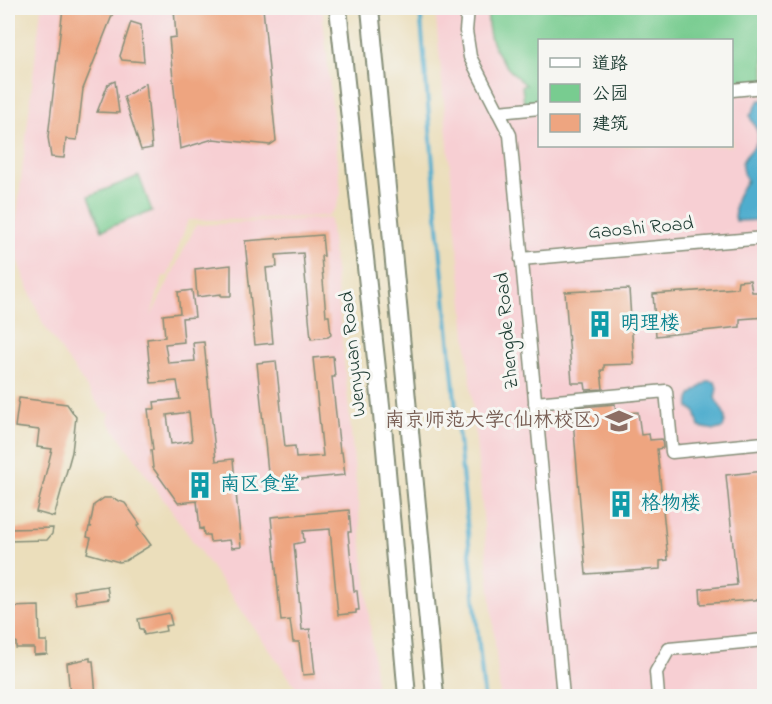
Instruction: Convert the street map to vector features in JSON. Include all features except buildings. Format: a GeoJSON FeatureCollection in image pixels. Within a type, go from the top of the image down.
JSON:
{"type":"FeatureCollection","features":[{"type":"Feature","properties":{"kind":"main road","name":"Wenyuan Road"},"geometry":{"type":"LineString","coordinates":[[338,8],[382,415],[407,696]]}},
{"type":"Feature","properties":{"kind":"main road"},"geometry":{"type":"LineString","coordinates":[[370,8],[435,696]]}},
{"type":"Feature","properties":{"kind":"street","name":"Zhengde Road"},"geometry":{"type":"LineString","coordinates":[[468,8],[466,31],[471,57],[510,135],[563,696]]}},
{"type":"Feature","properties":{"kind":"street"},"geometry":{"type":"LineString","coordinates":[[733,90],[765,87]]}},
{"type":"Feature","properties":{"kind":"street"},"geometry":{"type":"LineString","coordinates":[[498,112],[538,108]]}},
{"type":"Feature","properties":{"kind":"street","name":"Gaoshi Road"},"geometry":{"type":"LineString","coordinates":[[521,259],[765,238]]}},
{"type":"Feature","properties":{"kind":"street"},"geometry":{"type":"LineString","coordinates":[[534,403],[666,391],[672,452],[765,443]]}},
{"type":"Feature","properties":{"kind":"street"},"geometry":{"type":"LineString","coordinates":[[658,696],[656,672],[669,649],[765,640]]}},
{"type":"Feature","properties":{"kind":"shaded area"},"geometry":{"type":"Polygon","coordinates":[[[41,8],[322,8],[341,193],[337,205],[327,216],[188,220],[168,276],[163,276],[151,316],[196,225],[330,218],[377,696],[302,696],[108,421],[110,412],[106,413],[102,410],[43,324],[20,268],[14,240],[41,8]]]}},
{"type":"Feature","properties":{"kind":"shaded area","name":"南京师范大学(仙林校区)"},"geometry":{"type":"Polygon","coordinates":[[[435,8],[764,8],[764,696],[500,696],[435,8]]]}},
{"type":"Feature","properties":{"kind":"green space"},"geometry":{"type":"Polygon","coordinates":[[[488,8],[764,8],[764,84],[733,87],[733,39],[538,39],[538,103],[524,104],[522,86],[526,85],[509,69],[496,51],[488,20],[488,8]]]}},
{"type":"Feature","properties":{"kind":"green space"},"geometry":{"type":"Polygon","coordinates":[[[139,176],[152,211],[102,230],[89,196],[139,176]]]}},
{"type":"Feature","properties":{"kind":"water"},"geometry":{"type":"Polygon","coordinates":[[[759,100],[764,100],[764,220],[736,221],[736,200],[747,181],[743,172],[743,161],[758,138],[758,132],[750,116],[759,100]]]}},
{"type":"Feature","properties":{"kind":"water"},"geometry":{"type":"Polygon","coordinates":[[[708,381],[715,382],[717,388],[715,398],[725,416],[723,428],[715,430],[699,427],[695,411],[689,408],[691,395],[708,381]]]}},
{"type":"Feature","properties":{"kind":"waterway"},"geometry":{"type":"LineString","coordinates":[[420,8],[438,226],[484,696]]}},
{"type":"Feature","properties":{"kind":"place","name":"明理楼"},"geometry":{"type":"Point","coordinates":[600,324]}},
{"type":"Feature","properties":{"kind":"place","name":"南京师范大学(仙林校区)"},"geometry":{"type":"Point","coordinates":[619,421]}},
{"type":"Feature","properties":{"kind":"place","name":"南区食堂"},"geometry":{"type":"Point","coordinates":[200,485]}},
{"type":"Feature","properties":{"kind":"place","name":"格物楼"},"geometry":{"type":"Point","coordinates":[621,504]}}]}
